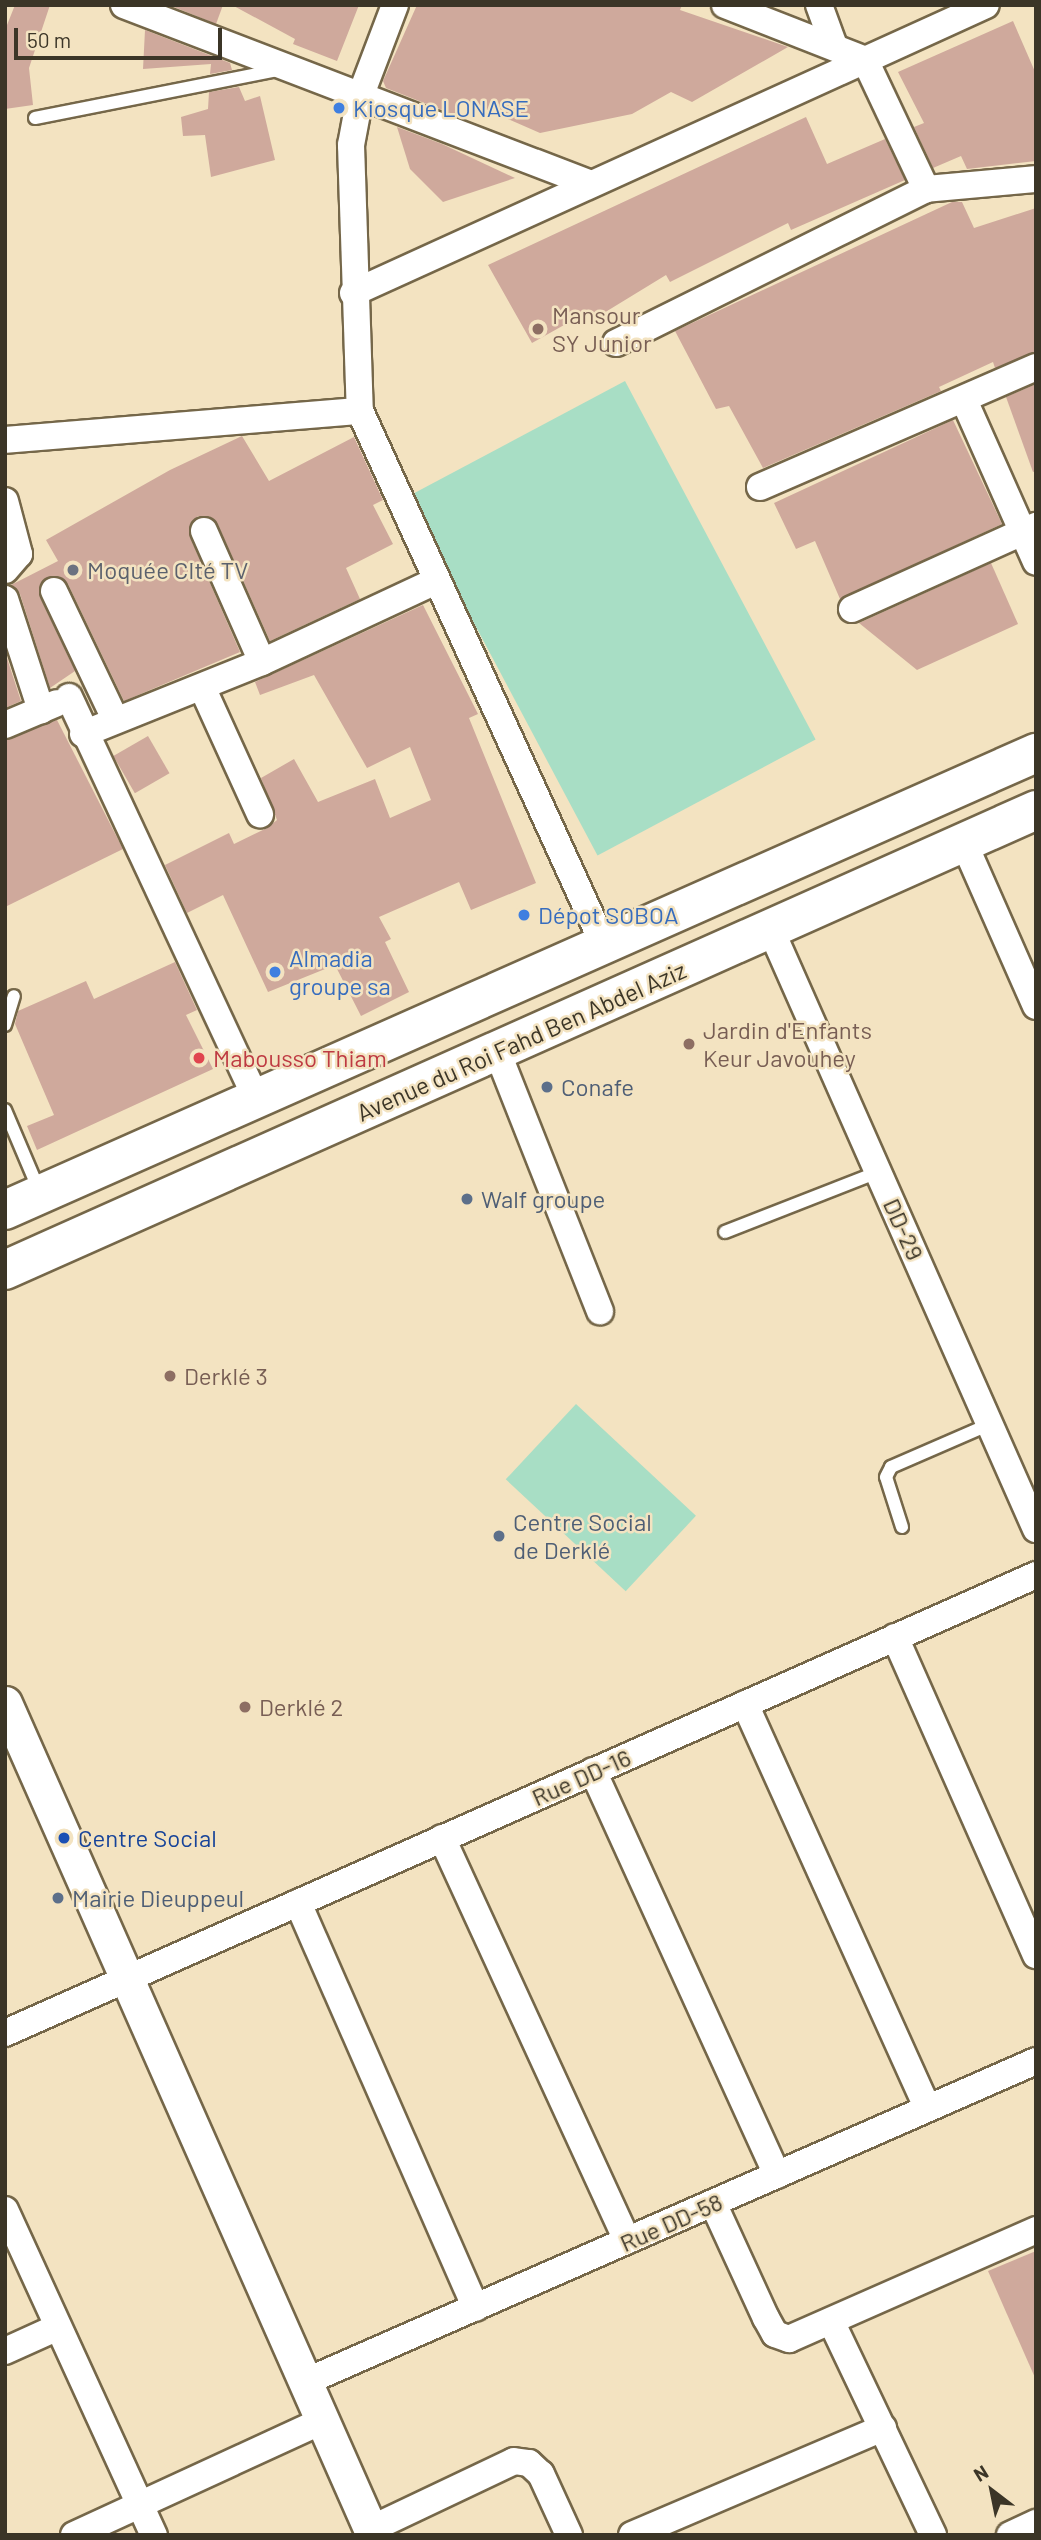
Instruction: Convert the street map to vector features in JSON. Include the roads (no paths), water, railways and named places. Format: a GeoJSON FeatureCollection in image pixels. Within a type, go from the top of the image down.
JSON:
{"type":"FeatureCollection","features":[{"type":"Feature","properties":{"kind":"main road"},"geometry":{"type":"LineString","coordinates":[[5,1210],[1036,753]]}},
{"type":"Feature","properties":{"kind":"main road","name":"Avenue du Roi Fahd Ben Abdel Aziz"},"geometry":{"type":"LineString","coordinates":[[5,1270],[1036,810]]}},
{"type":"Feature","properties":{"kind":"street"},"geometry":{"type":"LineString","coordinates":[[124,5],[591,184]]}},
{"type":"Feature","properties":{"kind":"street"},"geometry":{"type":"LineString","coordinates":[[395,5],[360,97],[351,145],[353,293],[360,411],[603,943]]}},
{"type":"Feature","properties":{"kind":"street"},"geometry":{"type":"LineString","coordinates":[[725,5],[865,60],[926,188]]}},
{"type":"Feature","properties":{"kind":"street"},"geometry":{"type":"LineString","coordinates":[[819,5],[834,46]]}},
{"type":"Feature","properties":{"kind":"street"},"geometry":{"type":"LineString","coordinates":[[353,293],[986,5]]}},
{"type":"Feature","properties":{"kind":"street"},"geometry":{"type":"LineString","coordinates":[[615,344],[926,188],[1036,179]]}},
{"type":"Feature","properties":{"kind":"street"},"geometry":{"type":"LineString","coordinates":[[760,487],[1036,367]]}},
{"type":"Feature","properties":{"kind":"street"},"geometry":{"type":"LineString","coordinates":[[964,400],[1029,529],[1036,562]]}},
{"type":"Feature","properties":{"kind":"street"},"geometry":{"type":"LineString","coordinates":[[5,440],[360,411]]}},
{"type":"Feature","properties":{"kind":"street"},"geometry":{"type":"LineString","coordinates":[[5,501],[19,554],[5,570]]}},
{"type":"Feature","properties":{"kind":"street"},"geometry":{"type":"LineString","coordinates":[[852,609],[1029,529]]}},
{"type":"Feature","properties":{"kind":"street"},"geometry":{"type":"LineString","coordinates":[[204,531],[262,662]]}},
{"type":"Feature","properties":{"kind":"street"},"geometry":{"type":"LineString","coordinates":[[83,734],[262,662],[436,581]]}},
{"type":"Feature","properties":{"kind":"street"},"geometry":{"type":"LineString","coordinates":[[54,591],[115,719]]}},
{"type":"Feature","properties":{"kind":"street"},"geometry":{"type":"LineString","coordinates":[[5,599],[41,710]]}},
{"type":"Feature","properties":{"kind":"street"},"geometry":{"type":"LineString","coordinates":[[5,725],[100,683]]}},
{"type":"Feature","properties":{"kind":"street"},"geometry":{"type":"LineString","coordinates":[[202,687],[260,814]]}},
{"type":"Feature","properties":{"kind":"street"},"geometry":{"type":"LineString","coordinates":[[69,697],[83,734],[256,1098]]}},
{"type":"Feature","properties":{"kind":"street"},"geometry":{"type":"LineString","coordinates":[[964,843],[1036,1006]]}},
{"type":"Feature","properties":{"kind":"street","name":"DD-29"},"geometry":{"type":"LineString","coordinates":[[771,930],[1036,1529]]}},
{"type":"Feature","properties":{"kind":"street"},"geometry":{"type":"LineString","coordinates":[[497,1051],[600,1311]]}},
{"type":"Feature","properties":{"kind":"street","name":"Rue DD-16"},"geometry":{"type":"LineString","coordinates":[[5,2033],[1036,1575]]}},
{"type":"Feature","properties":{"kind":"street"},"geometry":{"type":"LineString","coordinates":[[895,1637],[1036,1955]]}},
{"type":"Feature","properties":{"kind":"street"},"geometry":{"type":"LineString","coordinates":[[5,1703],[372,2532],[514,2461],[529,2463],[541,2474],[569,2535]]}},
{"type":"Feature","properties":{"kind":"street"},"geometry":{"type":"LineString","coordinates":[[745,1704],[928,2109]]}},
{"type":"Feature","properties":{"kind":"street"},"geometry":{"type":"LineString","coordinates":[[593,1771],[778,2175]]}},
{"type":"Feature","properties":{"kind":"street"},"geometry":{"type":"LineString","coordinates":[[442,1838],[627,2241]]}},
{"type":"Feature","properties":{"kind":"street"},"geometry":{"type":"LineString","coordinates":[[298,1903],[475,2308]]}},
{"type":"Feature","properties":{"kind":"street","name":"Rue DD-58"},"geometry":{"type":"LineString","coordinates":[[305,2382],[1036,2061]]}},
{"type":"Feature","properties":{"kind":"street"},"geometry":{"type":"LineString","coordinates":[[713,2203],[775,2334],[789,2339],[1036,2230]]}},
{"type":"Feature","properties":{"kind":"street"},"geometry":{"type":"LineString","coordinates":[[5,2210],[154,2535]]}},
{"type":"Feature","properties":{"kind":"street"},"geometry":{"type":"LineString","coordinates":[[831,2320],[933,2535]]}},
{"type":"Feature","properties":{"kind":"street"},"geometry":{"type":"LineString","coordinates":[[5,2351],[58,2328]]}},
{"type":"Feature","properties":{"kind":"street"},"geometry":{"type":"LineString","coordinates":[[74,2535],[323,2421]]}},
{"type":"Feature","properties":{"kind":"street"},"geometry":{"type":"LineString","coordinates":[[632,2535],[883,2428]]}},
{"type":"Feature","properties":{"kind":"lane"},"geometry":{"type":"LineString","coordinates":[[35,118],[286,68]]}},
{"type":"Feature","properties":{"kind":"lane"},"geometry":{"type":"LineString","coordinates":[[5,1025],[15,996]]}},
{"type":"Feature","properties":{"kind":"lane"},"geometry":{"type":"LineString","coordinates":[[5,1110],[40,1194]]}},
{"type":"Feature","properties":{"kind":"lane"},"geometry":{"type":"LineString","coordinates":[[725,1233],[878,1172]]}},
{"type":"Feature","properties":{"kind":"lane"},"geometry":{"type":"LineString","coordinates":[[902,1527],[886,1476],[891,1467],[990,1424]]}},
{"type":"Feature","properties":{"kind":"place","name":"Kiosque LONASE"},"geometry":{"type":"Point","coordinates":[339,108]}},
{"type":"Feature","properties":{"kind":"place","name":"Mansour SY Junior"},"geometry":{"type":"Point","coordinates":[538,329]}},
{"type":"Feature","properties":{"kind":"place","name":"Moquée CIté TV"},"geometry":{"type":"Point","coordinates":[73,570]}},
{"type":"Feature","properties":{"kind":"place","name":"Dépot SOBOA"},"geometry":{"type":"Point","coordinates":[524,915]}},
{"type":"Feature","properties":{"kind":"place","name":"Almadia groupe sa"},"geometry":{"type":"Point","coordinates":[275,972]}},
{"type":"Feature","properties":{"kind":"place","name":"Jardin d'Enfants Keur Javouhey"},"geometry":{"type":"Point","coordinates":[689,1044]}},
{"type":"Feature","properties":{"kind":"place","name":"Mabousso Thiam"},"geometry":{"type":"Point","coordinates":[199,1058]}},
{"type":"Feature","properties":{"kind":"place","name":"Conafe"},"geometry":{"type":"Point","coordinates":[547,1087]}},
{"type":"Feature","properties":{"kind":"place","name":"Walf groupe"},"geometry":{"type":"Point","coordinates":[467,1199]}},
{"type":"Feature","properties":{"kind":"place","name":"Derklé 3"},"geometry":{"type":"Point","coordinates":[170,1376]}},
{"type":"Feature","properties":{"kind":"place","name":"Centre Social de Derklé"},"geometry":{"type":"Point","coordinates":[499,1536]}},
{"type":"Feature","properties":{"kind":"place","name":"Derklé 2"},"geometry":{"type":"Point","coordinates":[245,1707]}},
{"type":"Feature","properties":{"kind":"place","name":"Centre Social"},"geometry":{"type":"Point","coordinates":[64,1838]}},
{"type":"Feature","properties":{"kind":"place","name":"Mairie Dieuppeul"},"geometry":{"type":"Point","coordinates":[58,1898]}}]}
